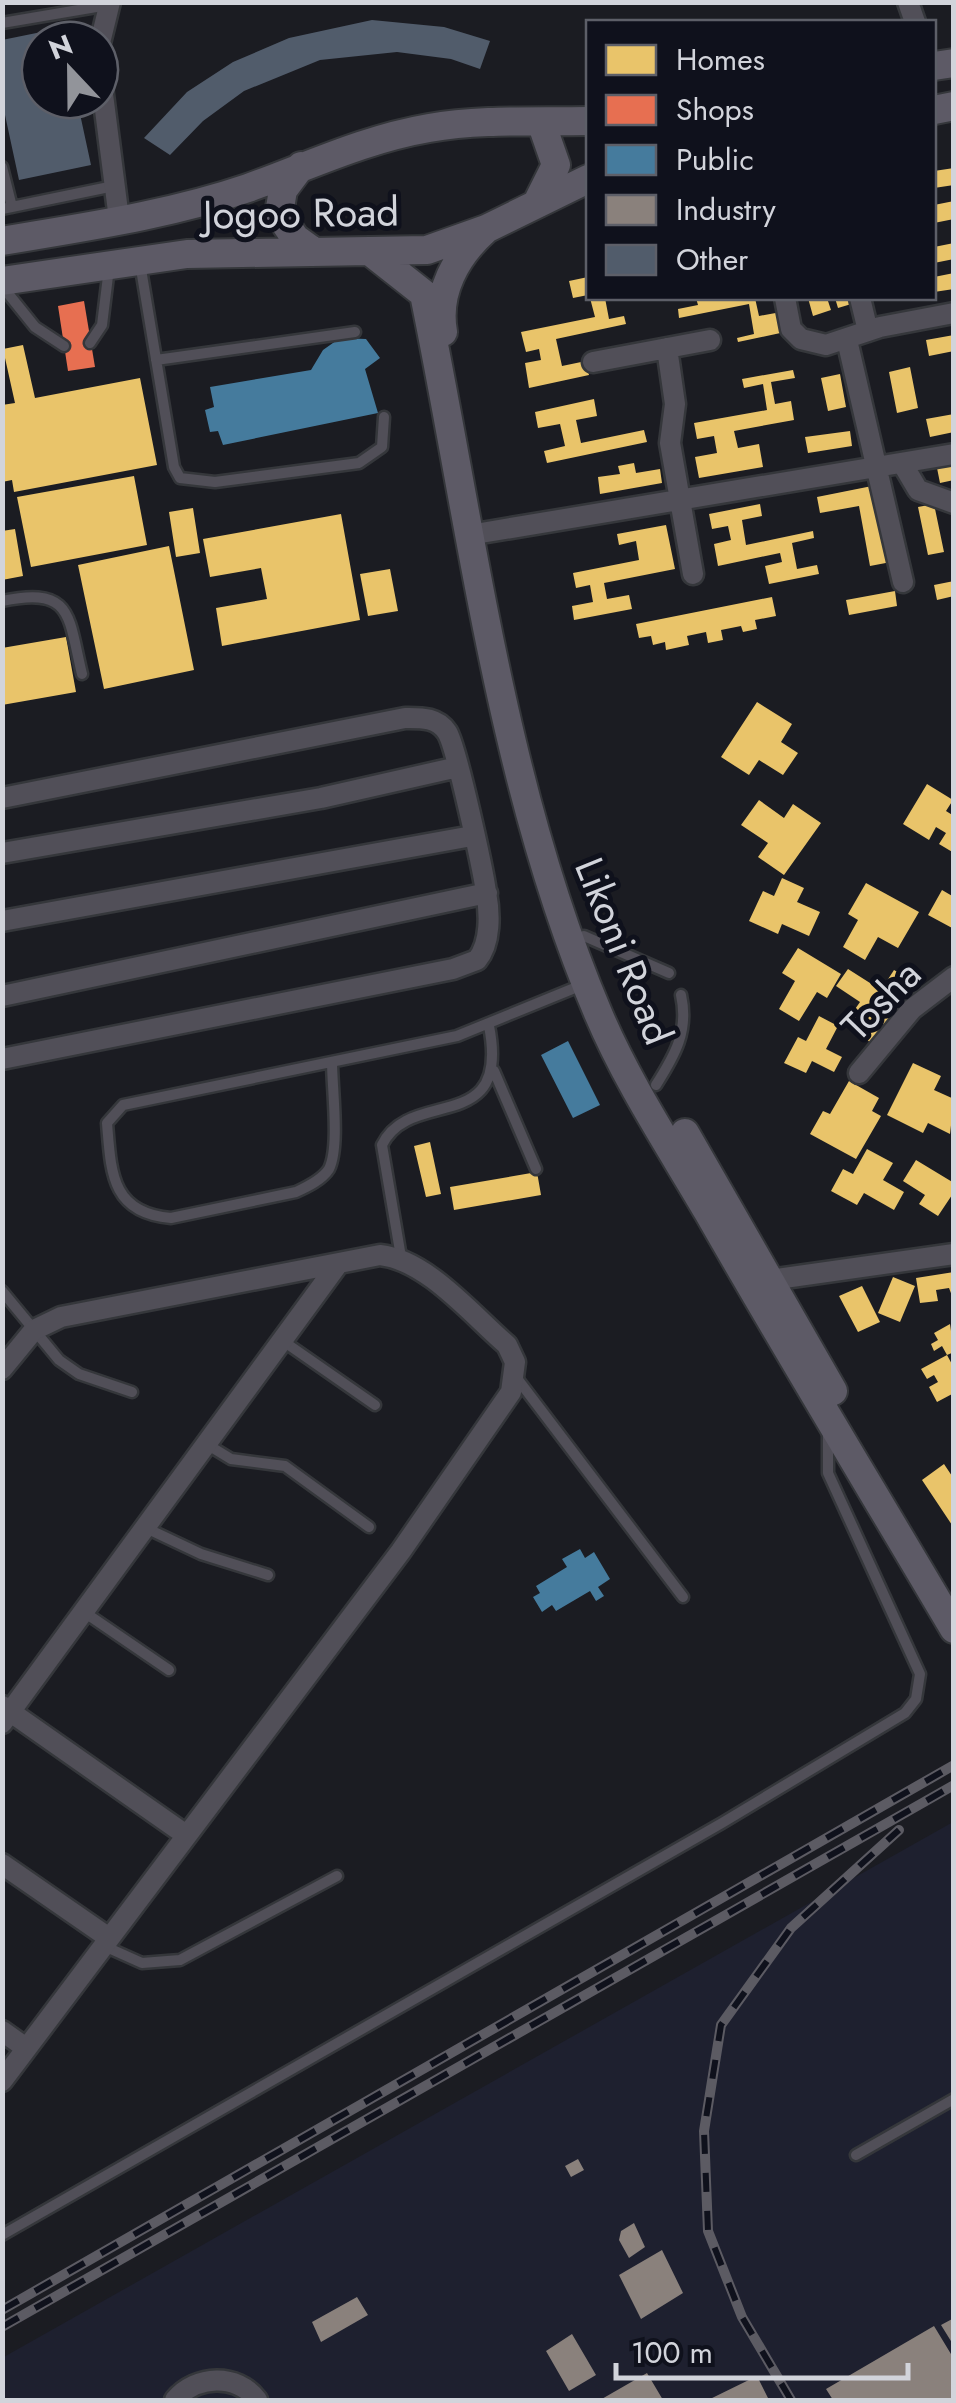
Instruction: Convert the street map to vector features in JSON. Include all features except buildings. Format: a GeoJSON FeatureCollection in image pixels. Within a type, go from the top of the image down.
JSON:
{"type":"FeatureCollection","features":[{"type":"Feature","properties":{"kind":"street"},"geometry":{"type":"LineString","coordinates":[[106,120],[119,219]]}},
{"type":"Feature","properties":{"kind":"street","name":"Jogoo Road"},"geometry":{"type":"LineString","coordinates":[[2,241],[180,208],[382,138],[428,128],[586,121]]}},
{"type":"Feature","properties":{"kind":"street"},"geometry":{"type":"LineString","coordinates":[[537,203],[556,164],[541,122]]}},
{"type":"Feature","properties":{"kind":"street"},"geometry":{"type":"LineString","coordinates":[[301,166],[283,190],[279,214],[295,238],[313,252]]}},
{"type":"Feature","properties":{"kind":"street","name":"Jogoo Road"},"geometry":{"type":"LineString","coordinates":[[2,284],[140,259],[249,250],[427,250],[486,229],[586,180]]}},
{"type":"Feature","properties":{"kind":"street","name":"Likoni Road"},"geometry":{"type":"LineString","coordinates":[[486,229],[456,261],[439,308],[481,533],[540,808],[611,1006],[770,1280],[815,1378],[828,1420],[954,1629]]}},
{"type":"Feature","properties":{"kind":"street","name":"Likoni Road"},"geometry":{"type":"LineString","coordinates":[[372,253],[424,294],[524,783],[550,880],[587,984],[645,1103],[954,1612]]}},
{"type":"Feature","properties":{"kind":"street"},"geometry":{"type":"LineString","coordinates":[[785,300],[791,329],[801,339],[826,345],[868,331],[954,314]]}},
{"type":"Feature","properties":{"kind":"street"},"geometry":{"type":"LineString","coordinates":[[860,300],[868,331]]}},
{"type":"Feature","properties":{"kind":"street"},"geometry":{"type":"LineString","coordinates":[[592,362],[710,340]]}},
{"type":"Feature","properties":{"kind":"street"},"geometry":{"type":"LineString","coordinates":[[847,340],[903,582]]}},
{"type":"Feature","properties":{"kind":"street"},"geometry":{"type":"LineString","coordinates":[[668,348],[676,404],[670,443],[677,502],[694,574]]}},
{"type":"Feature","properties":{"kind":"street"},"geometry":{"type":"LineString","coordinates":[[481,533],[954,454]]}},
{"type":"Feature","properties":{"kind":"street"},"geometry":{"type":"LineString","coordinates":[[902,463],[918,490],[954,504]]}},
{"type":"Feature","properties":{"kind":"street"},"geometry":{"type":"LineString","coordinates":[[2,798],[405,718],[437,722],[449,734],[487,893],[485,948],[478,960],[465,966],[2,1059]]}},
{"type":"Feature","properties":{"kind":"street"},"geometry":{"type":"LineString","coordinates":[[2,853],[321,798],[458,767]]}},
{"type":"Feature","properties":{"kind":"street"},"geometry":{"type":"LineString","coordinates":[[2,921],[472,836]]}},
{"type":"Feature","properties":{"kind":"street"},"geometry":{"type":"LineString","coordinates":[[2,996],[487,893]]}},
{"type":"Feature","properties":{"kind":"street","name":"Tosha"},"geometry":{"type":"LineString","coordinates":[[859,1073],[912,1009],[954,976]]}},
{"type":"Feature","properties":{"kind":"street"},"geometry":{"type":"LineString","coordinates":[[770,1280],[954,1254]]}},
{"type":"Feature","properties":{"kind":"street"},"geometry":{"type":"LineString","coordinates":[[2,1369],[34,1330],[76,1313],[380,1255],[401,1257],[507,1345],[514,1356],[515,1376],[494,1419],[400,1551],[2,2081]]}},
{"type":"Feature","properties":{"kind":"street"},"geometry":{"type":"LineString","coordinates":[[186,1835],[5,1714],[148,1528],[338,1264]]}},
{"type":"Feature","properties":{"kind":"street"},"geometry":{"type":"LineString","coordinates":[[2,1864],[106,1942]]}},
{"type":"Feature","properties":{"kind":"street"},"geometry":{"type":"LineString","coordinates":[[2,2031],[26,2048]]}},
{"type":"Feature","properties":{"kind":"street"},"geometry":{"type":"LineString","coordinates":[[175,2400],[198,2383],[217,2380],[236,2383],[258,2400]]}},
{"type":"Feature","properties":{"kind":"lane"},"geometry":{"type":"LineString","coordinates":[[2,22],[109,4]]}},
{"type":"Feature","properties":{"kind":"lane"},"geometry":{"type":"LineString","coordinates":[[2,167],[7,208],[115,186]]}},
{"type":"Feature","properties":{"kind":"lane"},"geometry":{"type":"LineString","coordinates":[[140,259],[174,467],[180,478],[193,482],[359,462],[382,447],[384,416]]}},
{"type":"Feature","properties":{"kind":"lane"},"geometry":{"type":"LineString","coordinates":[[90,343],[102,325],[110,264]]}},
{"type":"Feature","properties":{"kind":"lane"},"geometry":{"type":"LineString","coordinates":[[2,284],[35,328],[64,346]]}},
{"type":"Feature","properties":{"kind":"lane"},"geometry":{"type":"LineString","coordinates":[[156,360],[355,332]]}},
{"type":"Feature","properties":{"kind":"lane"},"geometry":{"type":"LineString","coordinates":[[2,601],[35,594],[51,597],[66,610],[82,674]]}},
{"type":"Feature","properties":{"kind":"lane"},"geometry":{"type":"LineString","coordinates":[[584,936],[669,973]]}},
{"type":"Feature","properties":{"kind":"lane"},"geometry":{"type":"LineString","coordinates":[[332,1062],[333,1151],[328,1170],[314,1183],[296,1192],[170,1218],[149,1216],[119,1191],[111,1172],[106,1123],[123,1105],[489,1026],[587,984]]}},
{"type":"Feature","properties":{"kind":"lane"},"geometry":{"type":"LineString","coordinates":[[656,1084],[678,1049],[686,1016],[681,995]]}},
{"type":"Feature","properties":{"kind":"lane"},"geometry":{"type":"LineString","coordinates":[[489,1026],[494,1071],[536,1168]]}},
{"type":"Feature","properties":{"kind":"lane"},"geometry":{"type":"LineString","coordinates":[[401,1257],[382,1145],[400,1124],[469,1098],[494,1071]]}},
{"type":"Feature","properties":{"kind":"lane"},"geometry":{"type":"LineString","coordinates":[[2,1290],[59,1360],[79,1374],[132,1392]]}},
{"type":"Feature","properties":{"kind":"lane"},"geometry":{"type":"LineString","coordinates":[[283,1341],[375,1405]]}},
{"type":"Feature","properties":{"kind":"lane"},"geometry":{"type":"LineString","coordinates":[[515,1376],[682,1598]]}},
{"type":"Feature","properties":{"kind":"lane"},"geometry":{"type":"LineString","coordinates":[[2,2235],[705,1833],[905,1712],[916,1699],[920,1674],[828,1473],[828,1420]]}},
{"type":"Feature","properties":{"kind":"lane"},"geometry":{"type":"LineString","coordinates":[[208,1445],[231,1459],[285,1466],[369,1527]]}},
{"type":"Feature","properties":{"kind":"lane"},"geometry":{"type":"LineString","coordinates":[[148,1528],[201,1554],[268,1575]]}},
{"type":"Feature","properties":{"kind":"lane"},"geometry":{"type":"LineString","coordinates":[[84,1612],[169,1670]]}},
{"type":"Feature","properties":{"kind":"lane"},"geometry":{"type":"LineString","coordinates":[[106,1942],[142,1963],[180,1960],[337,1876]]}},
{"type":"Feature","properties":{"kind":"lane"},"geometry":{"type":"LineString","coordinates":[[856,2155],[954,2099]]}},
{"type":"Feature","properties":{"kind":"shaded area"},"geometry":{"type":"Polygon","coordinates":[[[953,1822],[953,2400],[3,2400],[2,2358],[953,1822]]]}},
{"type":"Feature","properties":{"kind":"railway"},"geometry":{"type":"LineString","coordinates":[[2,2310],[954,1765]]}},
{"type":"Feature","properties":{"kind":"railway"},"geometry":{"type":"LineString","coordinates":[[2,2327],[954,1785]]}},
{"type":"Feature","properties":{"kind":"railway"},"geometry":{"type":"LineString","coordinates":[[791,2400],[742,2317],[708,2231],[704,2131],[721,2025],[791,1928],[899,1830]]}}]}
